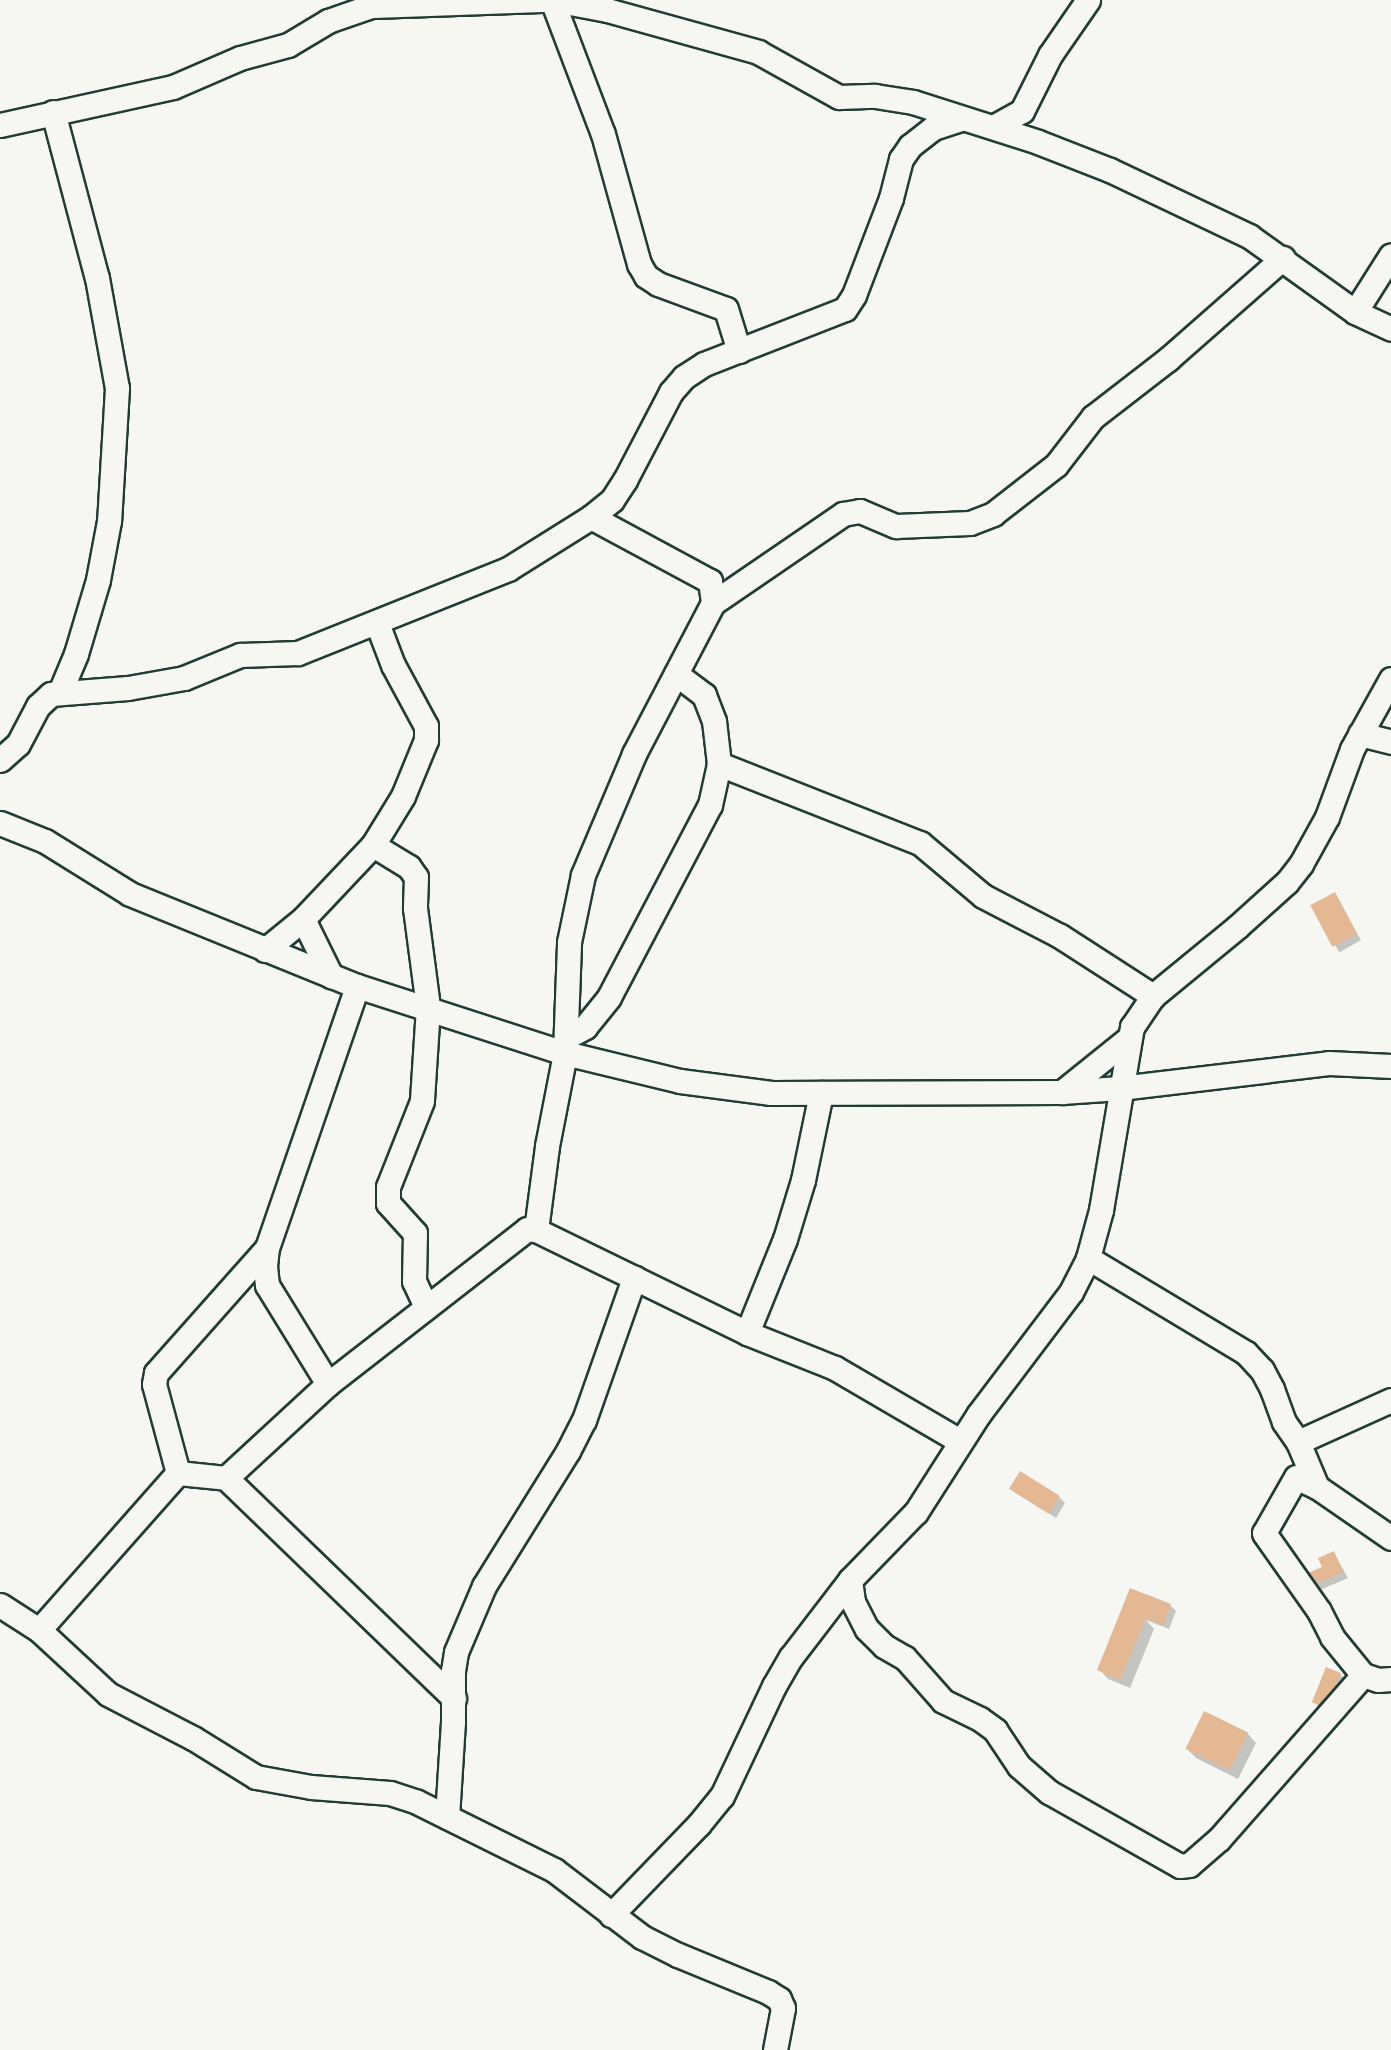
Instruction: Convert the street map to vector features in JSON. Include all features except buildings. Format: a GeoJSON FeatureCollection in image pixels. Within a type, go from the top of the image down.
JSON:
{"type":"FeatureCollection","features":[{"type":"Feature","properties":{"kind":"street"},"geometry":{"type":"LineString","coordinates":[[0,125],[173,88],[240,58],[288,45],[328,21],[371,6],[544,0]]}},
{"type":"Feature","properties":{"kind":"street"},"geometry":{"type":"LineString","coordinates":[[553,0],[607,10],[758,52],[839,97],[894,98],[1038,142],[1172,199],[1249,236],[1355,312],[1391,329]]}},
{"type":"Feature","properties":{"kind":"street"},"geometry":{"type":"LineString","coordinates":[[553,0],[603,134],[639,264],[646,276],[658,284],[726,309],[740,351]]}},
{"type":"Feature","properties":{"kind":"street"},"geometry":{"type":"LineString","coordinates":[[993,127],[1022,111],[1050,55],[1088,0]]}},
{"type":"Feature","properties":{"kind":"street"},"geometry":{"type":"LineString","coordinates":[[1022,111],[1038,142]]}},
{"type":"Feature","properties":{"kind":"street"},"geometry":{"type":"LineString","coordinates":[[53,112],[97,278],[117,388],[109,521],[76,654],[60,692]]}},
{"type":"Feature","properties":{"kind":"street"},"geometry":{"type":"LineString","coordinates":[[0,760],[18,744],[44,699],[60,692],[128,688],[184,678],[240,655],[298,653],[508,569],[591,517],[606,506],[618,490],[671,392],[684,377],[704,364],[845,309],[854,295],[891,198],[901,159],[910,146],[933,128],[961,119]]}},
{"type":"Feature","properties":{"kind":"street"},"geometry":{"type":"LineString","coordinates":[[1355,312],[1391,255]]}},
{"type":"Feature","properties":{"kind":"street"},"geometry":{"type":"LineString","coordinates":[[536,1230],[547,1146],[566,1045],[569,942],[583,876],[634,754],[713,603],[843,514],[860,511],[896,526],[970,523],[993,514],[1056,465],[1093,417],[1168,359],[1283,258]]}},
{"type":"Feature","properties":{"kind":"street"},"geometry":{"type":"LineString","coordinates":[[591,517],[710,581],[713,603]]}},
{"type":"Feature","properties":{"kind":"street"},"geometry":{"type":"LineString","coordinates":[[265,950],[303,919],[373,845],[403,796],[427,733],[393,665],[377,623]]}},
{"type":"Feature","properties":{"kind":"street"},"geometry":{"type":"LineString","coordinates":[[566,1045],[585,1027],[616,985],[710,805],[719,764],[710,705],[693,685],[676,674]]}},
{"type":"Feature","properties":{"kind":"street"},"geometry":{"type":"LineString","coordinates":[[611,1915],[684,1840],[722,1796],[774,1686],[791,1657],[850,1580],[916,1512],[960,1441],[1054,1318],[1088,1258],[1101,1210],[1128,1039],[1153,996],[1287,882],[1327,817],[1360,734],[1391,679]]}},
{"type":"Feature","properties":{"kind":"street"},"geometry":{"type":"LineString","coordinates":[[1360,734],[1391,742]]}},
{"type":"Feature","properties":{"kind":"street"},"geometry":{"type":"LineString","coordinates":[[719,764],[919,843],[983,896],[1060,936],[1153,996]]}},
{"type":"Feature","properties":{"kind":"street"},"geometry":{"type":"LineString","coordinates":[[0,823],[45,841],[130,894],[357,986],[566,1045],[680,1081],[751,1092],[1062,1092],[1120,1088],[1329,1063],[1391,1066]]}},
{"type":"Feature","properties":{"kind":"street"},"geometry":{"type":"LineString","coordinates":[[373,845],[409,867],[416,877],[415,908],[428,1007],[422,1101],[388,1187],[388,1203],[415,1233],[414,1281],[426,1307]]}},
{"type":"Feature","properties":{"kind":"street"},"geometry":{"type":"LineString","coordinates":[[303,919],[331,976]]}},
{"type":"Feature","properties":{"kind":"street"},"geometry":{"type":"LineString","coordinates":[[328,1384],[267,1285],[267,1248],[357,986]]}},
{"type":"Feature","properties":{"kind":"street"},"geometry":{"type":"LineString","coordinates":[[1062,1092],[1128,1039]]}},
{"type":"Feature","properties":{"kind":"street"},"geometry":{"type":"LineString","coordinates":[[747,1334],[785,1239],[803,1180],[821,1093]]}},
{"type":"Feature","properties":{"kind":"street"},"geometry":{"type":"LineString","coordinates":[[226,1478],[328,1384],[519,1233],[536,1230],[747,1334],[835,1368],[960,1441]]}},
{"type":"Feature","properties":{"kind":"street"},"geometry":{"type":"LineString","coordinates":[[178,1473],[154,1384],[156,1373],[267,1248]]}},
{"type":"Feature","properties":{"kind":"street"},"geometry":{"type":"LineString","coordinates":[[1088,1258],[1246,1353],[1262,1370],[1284,1422],[1298,1442],[1317,1487]]}},
{"type":"Feature","properties":{"kind":"street"},"geometry":{"type":"LineString","coordinates":[[447,1816],[454,1698],[453,1671],[468,1622],[484,1586],[568,1451],[584,1420],[634,1278]]}},
{"type":"Feature","properties":{"kind":"street"},"geometry":{"type":"LineString","coordinates":[[1298,1442],[1391,1400]]}},
{"type":"Feature","properties":{"kind":"street"},"geometry":{"type":"LineString","coordinates":[[178,1473],[226,1478],[454,1698]]}},
{"type":"Feature","properties":{"kind":"street"},"geometry":{"type":"LineString","coordinates":[[39,1630],[178,1473]]}},
{"type":"Feature","properties":{"kind":"street"},"geometry":{"type":"LineString","coordinates":[[1391,1538],[1317,1487],[1296,1477],[1264,1533],[1319,1611],[1332,1637],[1363,1675],[1378,1680],[1391,1679]]}},
{"type":"Feature","properties":{"kind":"street"},"geometry":{"type":"LineString","coordinates":[[850,1580],[853,1602],[867,1629],[884,1646],[905,1658],[943,1701],[980,1719],[995,1730],[1019,1766],[1049,1792],[1180,1866],[1189,1865],[1219,1839],[1363,1675]]}},
{"type":"Feature","properties":{"kind":"street"},"geometry":{"type":"LineString","coordinates":[[0,1605],[39,1630],[108,1694],[193,1738],[256,1776],[311,1787],[390,1793],[447,1816],[554,1870],[611,1915],[678,1955],[756,1986],[779,1999],[783,2008],[775,2050]]}}]}
